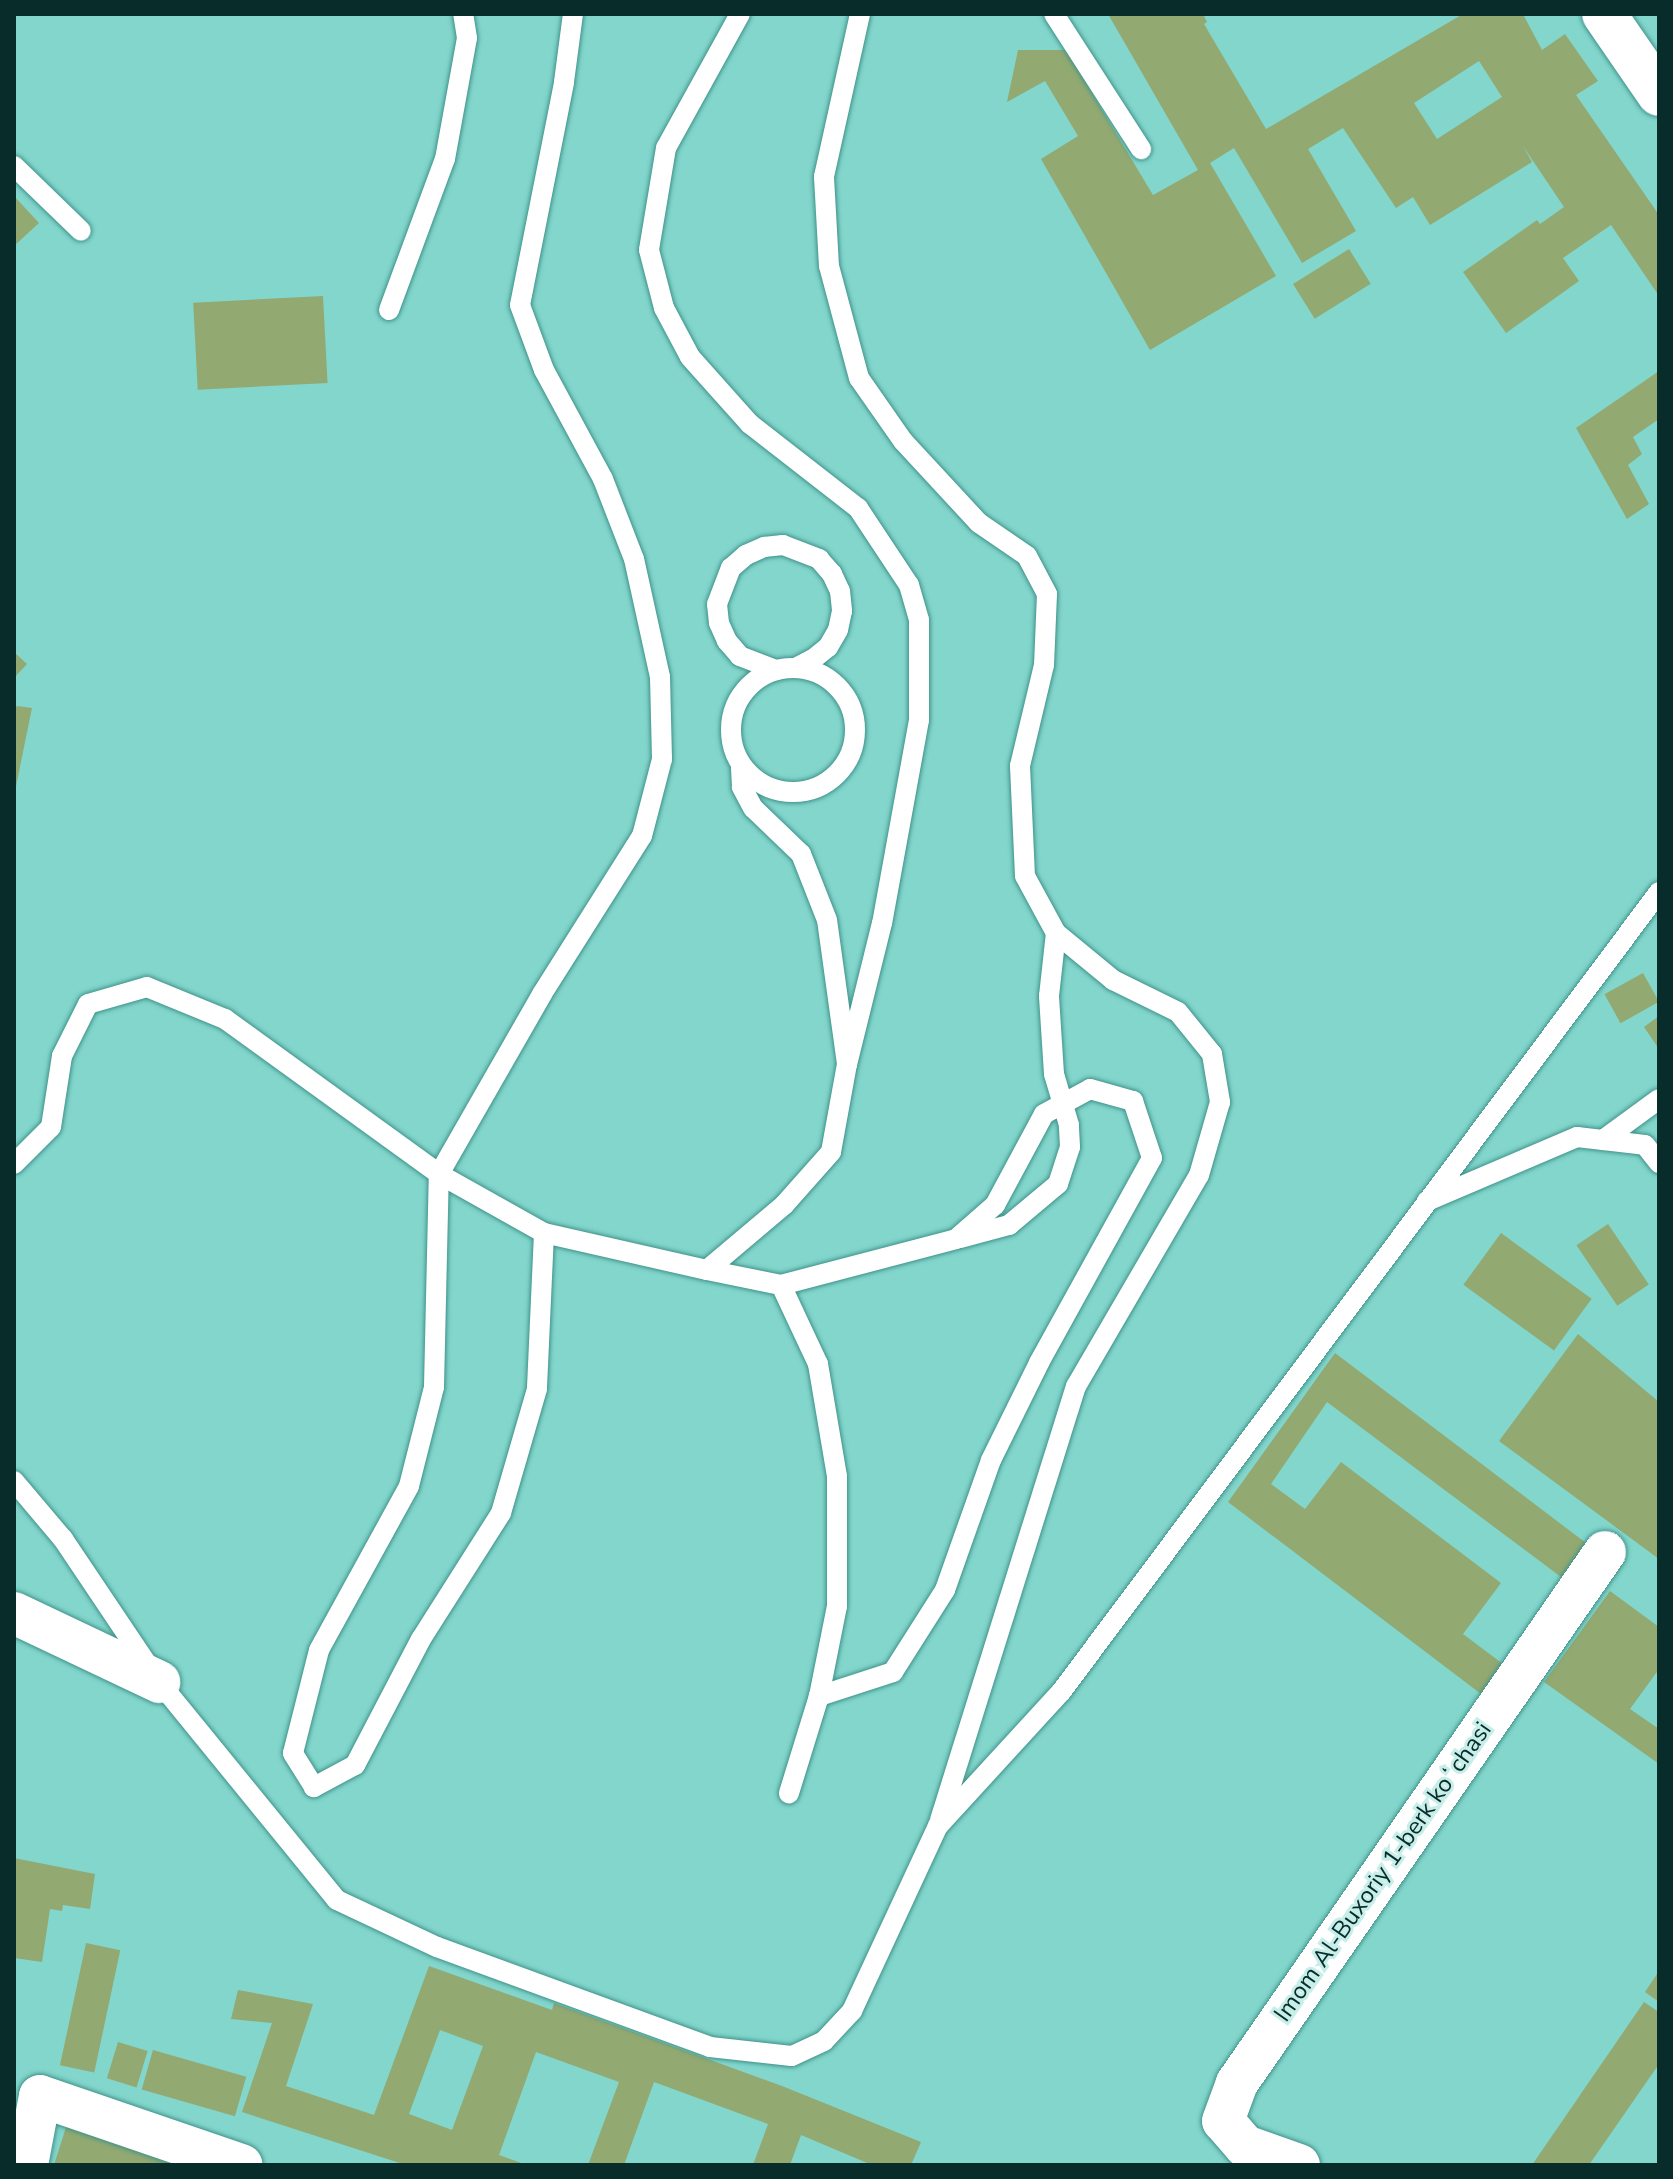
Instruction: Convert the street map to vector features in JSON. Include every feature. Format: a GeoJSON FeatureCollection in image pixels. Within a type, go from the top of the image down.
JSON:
{"type":"FeatureCollection","features":[{"type":"Feature","properties":{"kind":"street"},"geometry":{"type":"LineString","coordinates":[[1604,14],[1659,94]]}},
{"type":"Feature","properties":{"kind":"street","name":"Imom Al-Buxoriy 1-berk koʻchasi"},"geometry":{"type":"LineString","coordinates":[[1299,2165],[1245,2146],[1223,2121],[1237,2083],[1605,1552]]}},
{"type":"Feature","properties":{"kind":"street"},"geometry":{"type":"LineString","coordinates":[[14,1613],[159,1682]]}},
{"type":"Feature","properties":{"kind":"street"},"geometry":{"type":"LineString","coordinates":[[27,2165],[27,2094],[241,2165]]}},
{"type":"Feature","properties":{"kind":"lane"},"geometry":{"type":"LineString","coordinates":[[389,310],[445,159],[467,38],[463,14]]}},
{"type":"Feature","properties":{"kind":"lane"},"geometry":{"type":"LineString","coordinates":[[544,1233],[537,1389],[501,1513],[421,1639],[355,1765],[314,1787],[293,1753],[319,1650],[409,1486],[434,1387],[439,1174],[542,994],[642,836],[662,759],[660,677],[634,559],[603,479],[544,370],[520,305],[564,82],[573,14]]}},
{"type":"Feature","properties":{"kind":"lane"},"geometry":{"type":"LineString","coordinates":[[707,1270],[784,1205],[831,1152],[847,1064],[882,923],[919,720],[919,620],[909,585],[858,508],[750,424],[690,357],[664,308],[649,250],[666,148],[740,14]]}},
{"type":"Feature","properties":{"kind":"lane"},"geometry":{"type":"LineString","coordinates":[[14,1481],[63,1539],[159,1682],[337,1900],[437,1947],[710,2047],[792,2056],[824,2041],[852,2011],[938,1826],[1076,1386],[1199,1175],[1220,1102],[1212,1054],[1178,1012],[1113,980],[1056,933],[1025,876],[1020,766],[1044,665],[1047,594],[1027,556],[979,523],[903,441],[859,378],[829,266],[824,177],[860,14]]}},
{"type":"Feature","properties":{"kind":"lane"},"geometry":{"type":"LineString","coordinates":[[1054,14],[1141,149]]}},
{"type":"Feature","properties":{"kind":"lane"},"geometry":{"type":"LineString","coordinates":[[14,166],[81,231]]}},
{"type":"Feature","properties":{"kind":"lane"},"geometry":{"type":"LineString","coordinates":[[786,669],[758,678],[744,691],[734,708],[730,727],[732,746],[741,765],[754,779],[771,788],[790,792],[809,789],[827,781],[841,768],[853,742],[853,713],[845,695],[815,671],[786,669],[740,656],[727,641],[719,623],[717,604],[731,568],[746,555],[764,547],[783,545],[802,549],[819,559],[840,591],[842,611],[838,630],[820,653],[786,669]]}},
{"type":"Feature","properties":{"kind":"lane"},"geometry":{"type":"LineString","coordinates":[[741,765],[742,787],[753,808],[801,854],[827,920],[847,1064]]}},
{"type":"Feature","properties":{"kind":"lane"},"geometry":{"type":"LineString","coordinates":[[938,1826],[1061,1692],[1659,892]]}},
{"type":"Feature","properties":{"kind":"lane"},"geometry":{"type":"LineString","coordinates":[[14,1164],[51,1127],[62,1056],[88,1004],[147,987],[225,1019],[439,1174],[544,1233],[781,1285],[1009,1225],[1058,1184],[1070,1147],[1054,1074],[1049,996],[1056,933]]}},
{"type":"Feature","properties":{"kind":"lane"},"geometry":{"type":"LineString","coordinates":[[819,1696],[893,1672],[945,1590],[991,1460],[1039,1363],[1152,1158],[1133,1101],[1090,1089],[1044,1114],[995,1205],[956,1239]]}},
{"type":"Feature","properties":{"kind":"lane"},"geometry":{"type":"LineString","coordinates":[[1603,1140],[1659,1099]]}},
{"type":"Feature","properties":{"kind":"lane"},"geometry":{"type":"LineString","coordinates":[[1427,1201],[1577,1137],[1645,1145],[1659,1163]]}},
{"type":"Feature","properties":{"kind":"lane"},"geometry":{"type":"LineString","coordinates":[[781,1285],[818,1364],[837,1476],[837,1606],[819,1696],[789,1793]]}},
{"type":"Feature","properties":{"kind":"building"},"geometry":{"type":"Polygon","coordinates":[[[1108,14],[1203,14],[1207,22],[1204,24],[1266,129],[1463,14],[1523,14],[1542,50],[1565,34],[1598,81],[1576,95],[1659,215],[1659,296],[1611,225],[1563,258],[1579,281],[1506,333],[1463,272],[1537,220],[1540,224],[1564,207],[1523,146],[1532,162],[1430,225],[1413,197],[1396,208],[1343,128],[1308,149],[1356,231],[1302,263],[1234,148],[1210,163],[1276,276],[1150,350],[1041,159],[1078,136],[1045,81],[1007,102],[1018,50],[1066,50],[1153,195],[1198,170],[1108,14]],[[1479,61],[1414,103],[1437,139],[1502,97],[1479,61]]]}},
{"type":"Feature","properties":{"kind":"building"},"geometry":{"type":"Polygon","coordinates":[[[14,196],[39,223],[14,246],[14,196]]]}},
{"type":"Feature","properties":{"kind":"building"},"geometry":{"type":"Polygon","coordinates":[[[1349,249],[1371,284],[1315,319],[1293,284],[1349,249]]]}},
{"type":"Feature","properties":{"kind":"building"},"geometry":{"type":"Polygon","coordinates":[[[323,296],[328,383],[198,390],[193,303],[323,296]]]}},
{"type":"Feature","properties":{"kind":"building"},"geometry":{"type":"Polygon","coordinates":[[[1659,371],[1659,419],[1633,437],[1642,454],[1628,465],[1649,504],[1627,519],[1576,428],[1659,371]]]}},
{"type":"Feature","properties":{"kind":"building"},"geometry":{"type":"Polygon","coordinates":[[[14,652],[27,664],[14,678],[14,652]]]}},
{"type":"Feature","properties":{"kind":"building"},"geometry":{"type":"Polygon","coordinates":[[[17,706],[32,708],[15,791],[14,709],[17,706]]]}},
{"type":"Feature","properties":{"kind":"building"},"geometry":{"type":"Polygon","coordinates":[[[1643,973],[1659,1002],[1621,1023],[1605,994],[1643,973]]]}},
{"type":"Feature","properties":{"kind":"building"},"geometry":{"type":"Polygon","coordinates":[[[1659,1016],[1659,1049],[1644,1027],[1659,1016]]]}},
{"type":"Feature","properties":{"kind":"building"},"geometry":{"type":"Polygon","coordinates":[[[1608,1224],[1649,1285],[1617,1306],[1576,1245],[1608,1224]]]}},
{"type":"Feature","properties":{"kind":"building"},"geometry":{"type":"Polygon","coordinates":[[[1501,1233],[1592,1299],[1554,1351],[1463,1285],[1501,1233]]]}},
{"type":"Feature","properties":{"kind":"building"},"geometry":{"type":"Polygon","coordinates":[[[1578,1334],[1659,1402],[1659,1559],[1499,1441],[1578,1334]]]}},
{"type":"Feature","properties":{"kind":"building"},"geometry":{"type":"Polygon","coordinates":[[[1335,1353],[1590,1546],[1565,1580],[1327,1402],[1271,1484],[1305,1509],[1341,1462],[1501,1583],[1463,1634],[1507,1667],[1485,1697],[1228,1502],[1335,1353]]]}},
{"type":"Feature","properties":{"kind":"building"},"geometry":{"type":"Polygon","coordinates":[[[1610,1591],[1659,1627],[1659,1669],[1630,1709],[1659,1729],[1659,1764],[1544,1682],[1610,1591]]]}},
{"type":"Feature","properties":{"kind":"building"},"geometry":{"type":"Polygon","coordinates":[[[14,1858],[95,1874],[90,1909],[63,1905],[62,1911],[50,1909],[42,1962],[14,1958],[14,1858]]]}},
{"type":"Feature","properties":{"kind":"building"},"geometry":{"type":"Polygon","coordinates":[[[86,1943],[120,1950],[94,2073],[60,2065],[86,1943]]]}},
{"type":"Feature","properties":{"kind":"building"},"geometry":{"type":"Polygon","coordinates":[[[429,1966],[552,2010],[554,2003],[782,2086],[921,2142],[911,2165],[872,2165],[801,2135],[790,2165],[753,2165],[768,2124],[654,2082],[624,2165],[588,2165],[619,2082],[536,2052],[499,2155],[527,2165],[406,2165],[242,2112],[272,2023],[231,2019],[238,1990],[313,2004],[286,2086],[374,2115],[429,1966]],[[440,2030],[409,2114],[452,2130],[483,2046],[440,2030]]]}},
{"type":"Feature","properties":{"kind":"building"},"geometry":{"type":"Polygon","coordinates":[[[1659,1971],[1659,2002],[1645,1992],[1659,1971]]]}},
{"type":"Feature","properties":{"kind":"building"},"geometry":{"type":"Polygon","coordinates":[[[1644,2002],[1659,2012],[1659,2064],[1589,2165],[1532,2165],[1644,2002]]]}},
{"type":"Feature","properties":{"kind":"building"},"geometry":{"type":"Polygon","coordinates":[[[118,2042],[148,2051],[137,2087],[107,2078],[118,2042]]]}},
{"type":"Feature","properties":{"kind":"building"},"geometry":{"type":"Polygon","coordinates":[[[153,2050],[246,2077],[235,2116],[142,2089],[153,2050]]]}},
{"type":"Feature","properties":{"kind":"building"},"geometry":{"type":"Polygon","coordinates":[[[67,2124],[193,2165],[54,2165],[67,2124]]]}}]}
